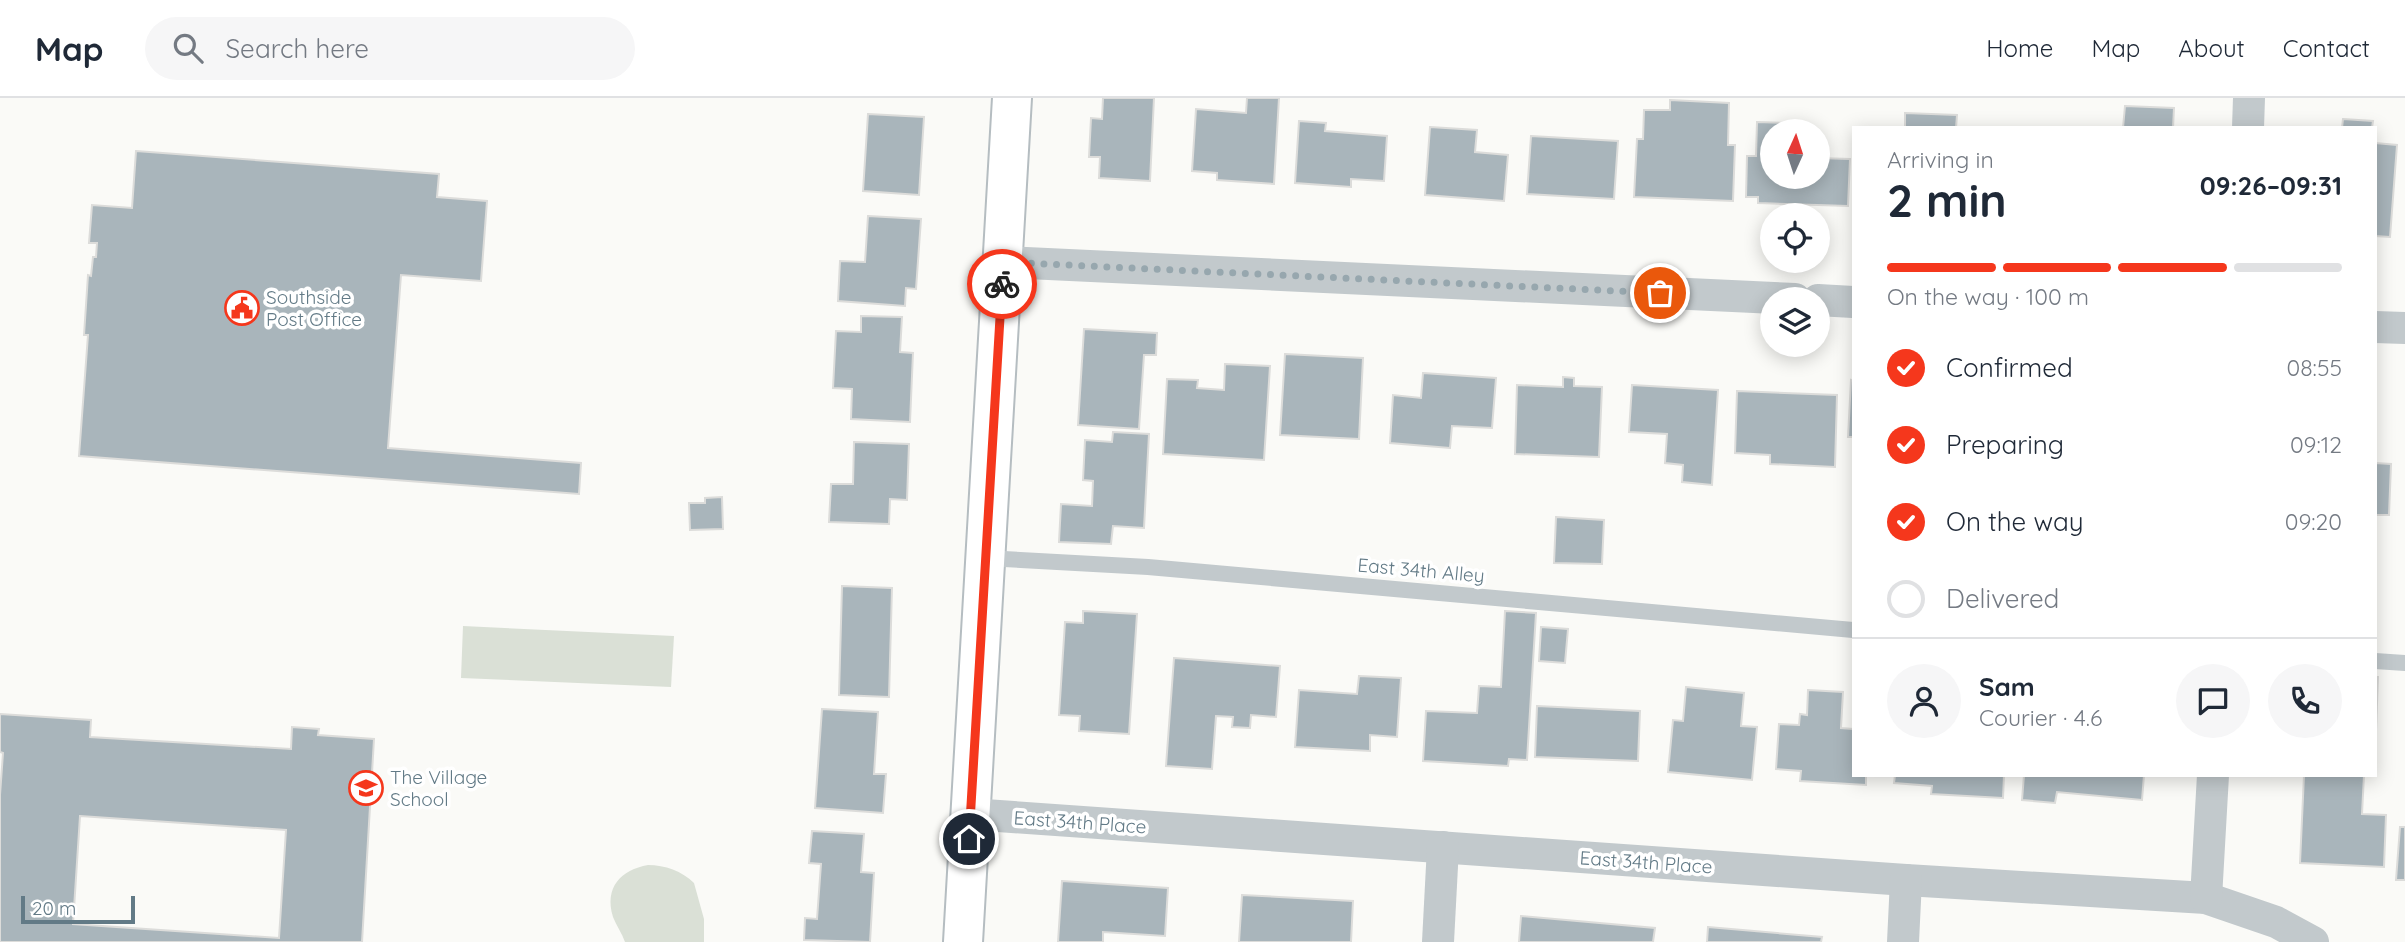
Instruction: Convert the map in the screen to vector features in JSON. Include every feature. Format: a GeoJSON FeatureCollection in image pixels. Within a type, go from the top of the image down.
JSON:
{"type":"FeatureCollection","features":[{"type":"Feature","properties":{"kind":"street"},"geometry":{"type":"LineString","coordinates":[[963,942],[1012,98]]}},
{"type":"Feature","properties":{"kind":"street"},"geometry":{"type":"LineString","coordinates":[[2248,126],[2249,98]]}},
{"type":"Feature","properties":{"kind":"street"},"geometry":{"type":"LineString","coordinates":[[1003,262],[1760,297]]}},
{"type":"Feature","properties":{"kind":"street"},"geometry":{"type":"LineString","coordinates":[[1830,301],[1852,302]]}},
{"type":"Feature","properties":{"kind":"street"},"geometry":{"type":"LineString","coordinates":[[2377,327],[2405,328]]}},
{"type":"Feature","properties":{"kind":"street"},"geometry":{"type":"LineString","coordinates":[[2206,898],[2213,777]]}},
{"type":"Feature","properties":{"kind":"street","name":"East 34th Place"},"geometry":{"type":"LineString","coordinates":[[970,814],[1906,880],[2206,898],[2276,922],[2313,942]]}},
{"type":"Feature","properties":{"kind":"street"},"geometry":{"type":"LineString","coordinates":[[1438,942],[1443,848]]}},
{"type":"Feature","properties":{"kind":"street"},"geometry":{"type":"LineString","coordinates":[[1903,942],[1906,880]]}},
{"type":"Feature","properties":{"kind":"lane","name":"East 34th Alley"},"geometry":{"type":"LineString","coordinates":[[985,558],[1148,567],[1852,630]]}},
{"type":"Feature","properties":{"kind":"lane"},"geometry":{"type":"LineString","coordinates":[[2377,661],[2405,663]]}},
{"type":"Feature","properties":{"kind":"shaded area"},"geometry":{"type":"Polygon","coordinates":[[[463,626],[674,636],[671,687],[461,678],[463,626]]]}},
{"type":"Feature","properties":{"kind":"shaded area"},"geometry":{"type":"Polygon","coordinates":[[[648,865],[673,870],[694,883],[704,919],[704,942],[625,942],[613,917],[613,889],[630,871],[648,865]]]}},
{"type":"Feature","properties":{"kind":"building"},"geometry":{"type":"Polygon","coordinates":[[[1103,98],[1154,98],[1150,181],[1099,178],[1100,157],[1089,157],[1091,118],[1102,119],[1103,98]]]}},
{"type":"Feature","properties":{"kind":"building"},"geometry":{"type":"Polygon","coordinates":[[[1247,98],[1279,98],[1274,184],[1217,180],[1217,173],[1192,171],[1196,109],[1246,113],[1247,98]]]}},
{"type":"Feature","properties":{"kind":"building"},"geometry":{"type":"Polygon","coordinates":[[[1670,100],[1729,103],[1728,145],[1735,145],[1733,201],[1634,197],[1637,139],[1643,139],[1644,110],[1670,110],[1670,100]]]}},
{"type":"Feature","properties":{"kind":"building"},"geometry":{"type":"Polygon","coordinates":[[[2125,106],[2174,108],[2173,126],[2123,126],[2125,106]]]}},
{"type":"Feature","properties":{"kind":"building"},"geometry":{"type":"Polygon","coordinates":[[[1905,113],[1957,115],[1956,126],[1905,126],[1905,113]]]}},
{"type":"Feature","properties":{"kind":"building"},"geometry":{"type":"Polygon","coordinates":[[[868,114],[924,117],[919,195],[863,191],[868,114]]]}},
{"type":"Feature","properties":{"kind":"building"},"geometry":{"type":"Polygon","coordinates":[[[2343,119],[2373,121],[2372,126],[2342,126],[2343,119]]]}},
{"type":"Feature","properties":{"kind":"building"},"geometry":{"type":"Polygon","coordinates":[[[1299,121],[1326,123],[1325,131],[1387,136],[1384,181],[1351,179],[1351,187],[1295,183],[1299,121]]]}},
{"type":"Feature","properties":{"kind":"building"},"geometry":{"type":"Polygon","coordinates":[[[1757,122],[1760,122],[1760,189],[1830,189],[1830,158],[1850,159],[1848,206],[1830,205],[1830,203],[1758,203],[1758,197],[1746,197],[1747,156],[1756,156],[1757,122]]]}},
{"type":"Feature","properties":{"kind":"building"},"geometry":{"type":"Polygon","coordinates":[[[1430,127],[1477,130],[1475,152],[1508,155],[1504,201],[1425,195],[1430,127]]]}},
{"type":"Feature","properties":{"kind":"building"},"geometry":{"type":"Polygon","coordinates":[[[1531,136],[1618,141],[1614,199],[1527,194],[1531,136]]]}},
{"type":"Feature","properties":{"kind":"building"},"geometry":{"type":"Polygon","coordinates":[[[2377,143],[2397,145],[2390,237],[2377,236],[2377,143]]]}},
{"type":"Feature","properties":{"kind":"building","name":"Southside Post Office"},"geometry":{"type":"Polygon","coordinates":[[[136,151],[439,174],[437,197],[487,201],[481,281],[401,275],[388,448],[581,463],[579,494],[79,456],[88,335],[84,335],[88,275],[91,276],[97,243],[89,243],[92,205],[132,208],[136,151]]]}},
{"type":"Feature","properties":{"kind":"building"},"geometry":{"type":"Polygon","coordinates":[[[868,216],[921,219],[916,289],[906,288],[905,306],[838,301],[840,261],[865,262],[868,216]]]}},
{"type":"Feature","properties":{"kind":"building"},"geometry":{"type":"Polygon","coordinates":[[[861,316],[902,317],[900,352],[913,353],[910,422],[851,419],[852,389],[833,388],[836,331],[861,332],[861,316]]]}},
{"type":"Feature","properties":{"kind":"building"},"geometry":{"type":"Polygon","coordinates":[[[1084,329],[1157,333],[1156,355],[1144,355],[1139,429],[1078,425],[1084,329]]]}},
{"type":"Feature","properties":{"kind":"building"},"geometry":{"type":"Polygon","coordinates":[[[1285,354],[1363,358],[1359,439],[1280,435],[1285,354]]]}},
{"type":"Feature","properties":{"kind":"building"},"geometry":{"type":"Polygon","coordinates":[[[1225,364],[1270,366],[1264,460],[1163,454],[1167,379],[1198,380],[1197,388],[1224,390],[1225,364]]]}},
{"type":"Feature","properties":{"kind":"building"},"geometry":{"type":"Polygon","coordinates":[[[1423,373],[1496,378],[1492,428],[1452,426],[1450,448],[1390,443],[1393,395],[1421,398],[1423,373]]]}},
{"type":"Feature","properties":{"kind":"building"},"geometry":{"type":"Polygon","coordinates":[[[1563,377],[1574,378],[1574,386],[1602,387],[1599,457],[1515,454],[1517,385],[1563,387],[1563,377]]]}},
{"type":"Feature","properties":{"kind":"building"},"geometry":{"type":"Polygon","coordinates":[[[1851,380],[1852,437],[1848,437],[1851,380]]]}},
{"type":"Feature","properties":{"kind":"building"},"geometry":{"type":"Polygon","coordinates":[[[1632,385],[1718,390],[1712,485],[1682,482],[1683,465],[1665,463],[1667,434],[1629,432],[1632,385]]]}},
{"type":"Feature","properties":{"kind":"building"},"geometry":{"type":"Polygon","coordinates":[[[1737,391],[1837,395],[1835,467],[1770,464],[1770,455],[1735,453],[1737,391]]]}},
{"type":"Feature","properties":{"kind":"building"},"geometry":{"type":"Polygon","coordinates":[[[1113,432],[1149,434],[1144,528],[1113,526],[1111,544],[1059,542],[1061,504],[1092,506],[1093,481],[1083,480],[1085,440],[1112,442],[1113,432]]]}},
{"type":"Feature","properties":{"kind":"building"},"geometry":{"type":"Polygon","coordinates":[[[854,442],[909,444],[907,500],[890,499],[889,524],[829,522],[831,484],[853,484],[854,442]]]}},
{"type":"Feature","properties":{"kind":"building"},"geometry":{"type":"Polygon","coordinates":[[[2377,463],[2391,464],[2389,515],[2377,515],[2377,463]]]}},
{"type":"Feature","properties":{"kind":"building"},"geometry":{"type":"Polygon","coordinates":[[[722,497],[723,529],[690,530],[689,503],[705,503],[705,498],[722,497]]]}},
{"type":"Feature","properties":{"kind":"building"},"geometry":{"type":"Polygon","coordinates":[[[1556,517],[1604,520],[1602,564],[1554,563],[1556,517]]]}},
{"type":"Feature","properties":{"kind":"building"},"geometry":{"type":"Polygon","coordinates":[[[842,586],[892,588],[889,697],[839,695],[842,586]]]}},
{"type":"Feature","properties":{"kind":"building"},"geometry":{"type":"Polygon","coordinates":[[[1083,611],[1137,614],[1129,734],[1079,731],[1080,716],[1059,715],[1065,622],[1083,623],[1083,611]]]}},
{"type":"Feature","properties":{"kind":"building"},"geometry":{"type":"Polygon","coordinates":[[[1505,611],[1536,613],[1527,760],[1509,759],[1508,766],[1423,761],[1426,711],[1477,713],[1479,686],[1501,687],[1505,611]]]}},
{"type":"Feature","properties":{"kind":"building"},"geometry":{"type":"Polygon","coordinates":[[[1541,627],[1568,629],[1565,663],[1539,661],[1541,627]]]}},
{"type":"Feature","properties":{"kind":"building"},"geometry":{"type":"Polygon","coordinates":[[[1174,658],[1280,666],[1276,717],[1251,715],[1250,728],[1232,727],[1233,717],[1216,716],[1212,769],[1166,766],[1174,658]]]}},
{"type":"Feature","properties":{"kind":"building"},"geometry":{"type":"Polygon","coordinates":[[[1359,676],[1401,678],[1397,737],[1370,735],[1370,751],[1295,747],[1299,690],[1357,694],[1359,676]]]}},
{"type":"Feature","properties":{"kind":"building"},"geometry":{"type":"Polygon","coordinates":[[[1686,687],[1744,693],[1741,726],[1757,727],[1752,780],[1668,772],[1673,720],[1683,721],[1686,687]]]}},
{"type":"Feature","properties":{"kind":"building"},"geometry":{"type":"Polygon","coordinates":[[[1808,690],[1843,692],[1841,728],[1852,729],[1852,777],[1866,777],[1866,785],[1800,781],[1801,771],[1776,769],[1779,724],[1799,725],[1800,714],[1807,715],[1808,690]]]}},
{"type":"Feature","properties":{"kind":"building"},"geometry":{"type":"Polygon","coordinates":[[[1537,706],[1640,711],[1638,761],[1535,757],[1537,706]]]}},
{"type":"Feature","properties":{"kind":"building"},"geometry":{"type":"Polygon","coordinates":[[[822,709],[878,712],[874,774],[886,774],[883,813],[815,808],[822,709]]]}},
{"type":"Feature","properties":{"kind":"building","name":"The Village School"},"geometry":{"type":"Polygon","coordinates":[[[0,714],[91,720],[90,737],[291,749],[292,727],[319,729],[318,735],[374,739],[362,942],[0,942],[0,795],[3,753],[0,752],[0,714]],[[80,816],[73,924],[279,938],[286,830],[80,816]]]}},
{"type":"Feature","properties":{"kind":"building"},"geometry":{"type":"Polygon","coordinates":[[[1895,777],[2004,777],[2003,798],[1931,794],[1932,786],[1894,783],[1895,777]]]}},
{"type":"Feature","properties":{"kind":"building"},"geometry":{"type":"Polygon","coordinates":[[[2024,777],[2144,777],[2142,800],[2057,792],[2055,803],[2022,800],[2024,777]]]}},
{"type":"Feature","properties":{"kind":"building"},"geometry":{"type":"Polygon","coordinates":[[[2304,777],[2364,777],[2362,814],[2386,815],[2384,867],[2300,863],[2304,777]]]}},
{"type":"Feature","properties":{"kind":"building"},"geometry":{"type":"Polygon","coordinates":[[[2400,827],[2405,827],[2405,880],[2396,880],[2400,827]]]}},
{"type":"Feature","properties":{"kind":"building"},"geometry":{"type":"Polygon","coordinates":[[[812,831],[864,834],[861,872],[874,873],[870,942],[804,940],[805,918],[817,919],[821,864],[809,863],[812,831]]]}},
{"type":"Feature","properties":{"kind":"building"},"geometry":{"type":"Polygon","coordinates":[[[1062,881],[1168,888],[1165,936],[1103,932],[1103,942],[1058,942],[1062,881]]]}},
{"type":"Feature","properties":{"kind":"building"},"geometry":{"type":"Polygon","coordinates":[[[1242,895],[1353,901],[1351,942],[1239,942],[1242,895]]]}},
{"type":"Feature","properties":{"kind":"building"},"geometry":{"type":"Polygon","coordinates":[[[1521,916],[1655,928],[1653,942],[1519,942],[1521,916]]]}},
{"type":"Feature","properties":{"kind":"building"},"geometry":{"type":"Polygon","coordinates":[[[1708,927],[1822,937],[1821,942],[1707,942],[1708,927]]]}},
{"type":"Feature","properties":{"kind":"way so far"},"geometry":{"type":"LineString","coordinates":[[1002,284],[1003,262],[1660,293]]}},
{"type":"Feature","properties":{"kind":"place","name":"Southside Post Office"},"geometry":{"type":"Point","coordinates":[242,308]}},
{"type":"Feature","properties":{"kind":"place","name":"The Village School"},"geometry":{"type":"Point","coordinates":[366,788]}},
{"type":"Feature","properties":{"kind":"route"},"geometry":{"type":"LineString","coordinates":[[969,839],[1002,284]]}}]}
